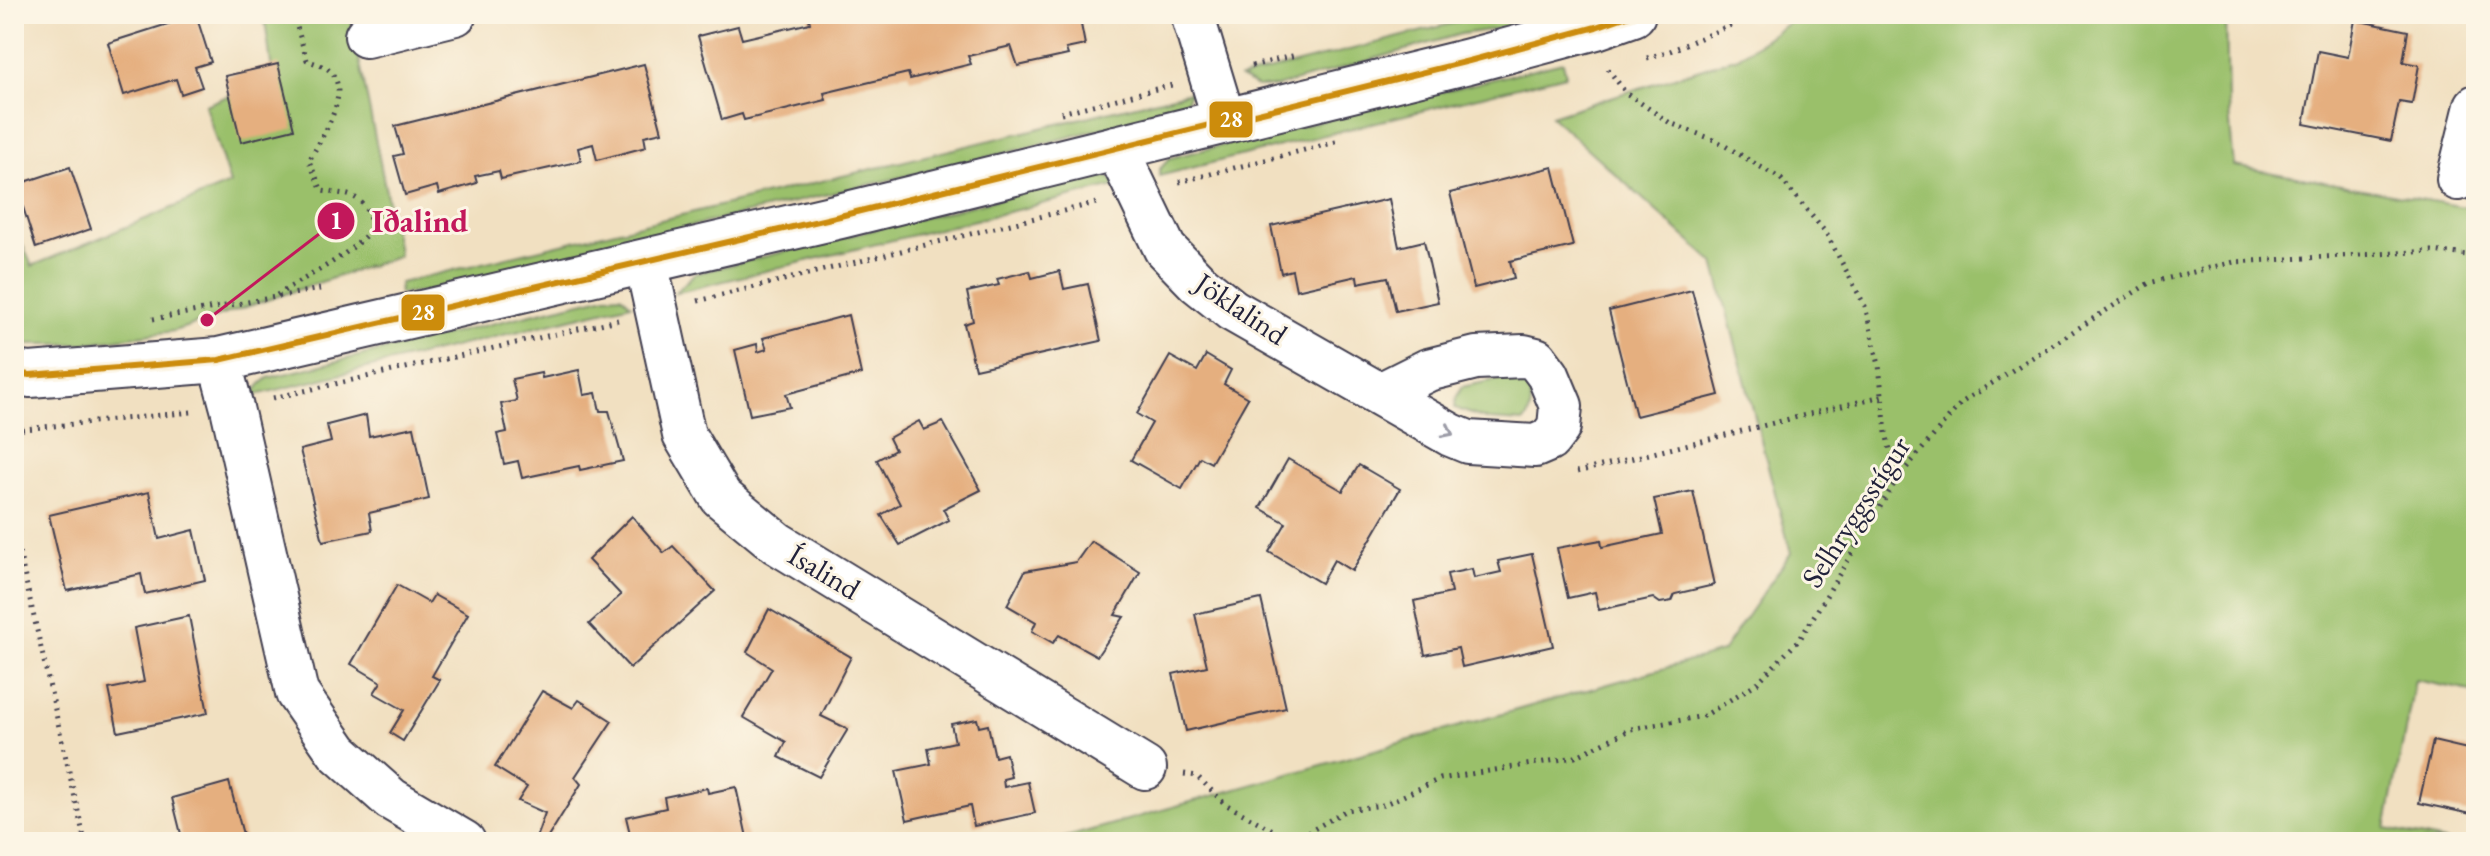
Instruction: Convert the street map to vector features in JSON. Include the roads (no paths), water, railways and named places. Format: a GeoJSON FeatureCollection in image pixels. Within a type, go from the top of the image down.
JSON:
{"type":"FeatureCollection","features":[{"type":"Feature","properties":{"kind":"street"},"geometry":{"type":"LineString","coordinates":[[366,36],[455,14]]}},
{"type":"Feature","properties":{"kind":"street"},"geometry":{"type":"LineString","coordinates":[[1192,14],[1224,120]]}},
{"type":"Feature","properties":{"kind":"street"},"geometry":{"type":"LineString","coordinates":[[14,373],[30,375],[219,360],[646,262],[1469,61],[1633,14]]}},
{"type":"Feature","properties":{"kind":"street"},"geometry":{"type":"LineString","coordinates":[[2458,179],[2476,106]]}},
{"type":"Feature","properties":{"kind":"street","name":"Jöklalind"},"geometry":{"type":"LineString","coordinates":[[1116,147],[1165,249],[1197,282],[1232,310],[1451,435],[1468,442],[1535,446],[1549,440],[1559,427],[1561,406],[1548,375],[1536,359],[1524,356],[1476,358],[1428,370],[1380,394]]}},
{"type":"Feature","properties":{"kind":"street","name":"Ísalind"},"geometry":{"type":"LineString","coordinates":[[646,262],[684,435],[721,497],[777,543],[1145,768]]}},
{"type":"Feature","properties":{"kind":"street"},"geometry":{"type":"LineString","coordinates":[[219,360],[297,693],[338,752],[391,799],[464,842]]}},
{"type":"Feature","properties":{"kind":"place","name":"Iðalind"},"geometry":{"type":"Point","coordinates":[207,320]}}]}
